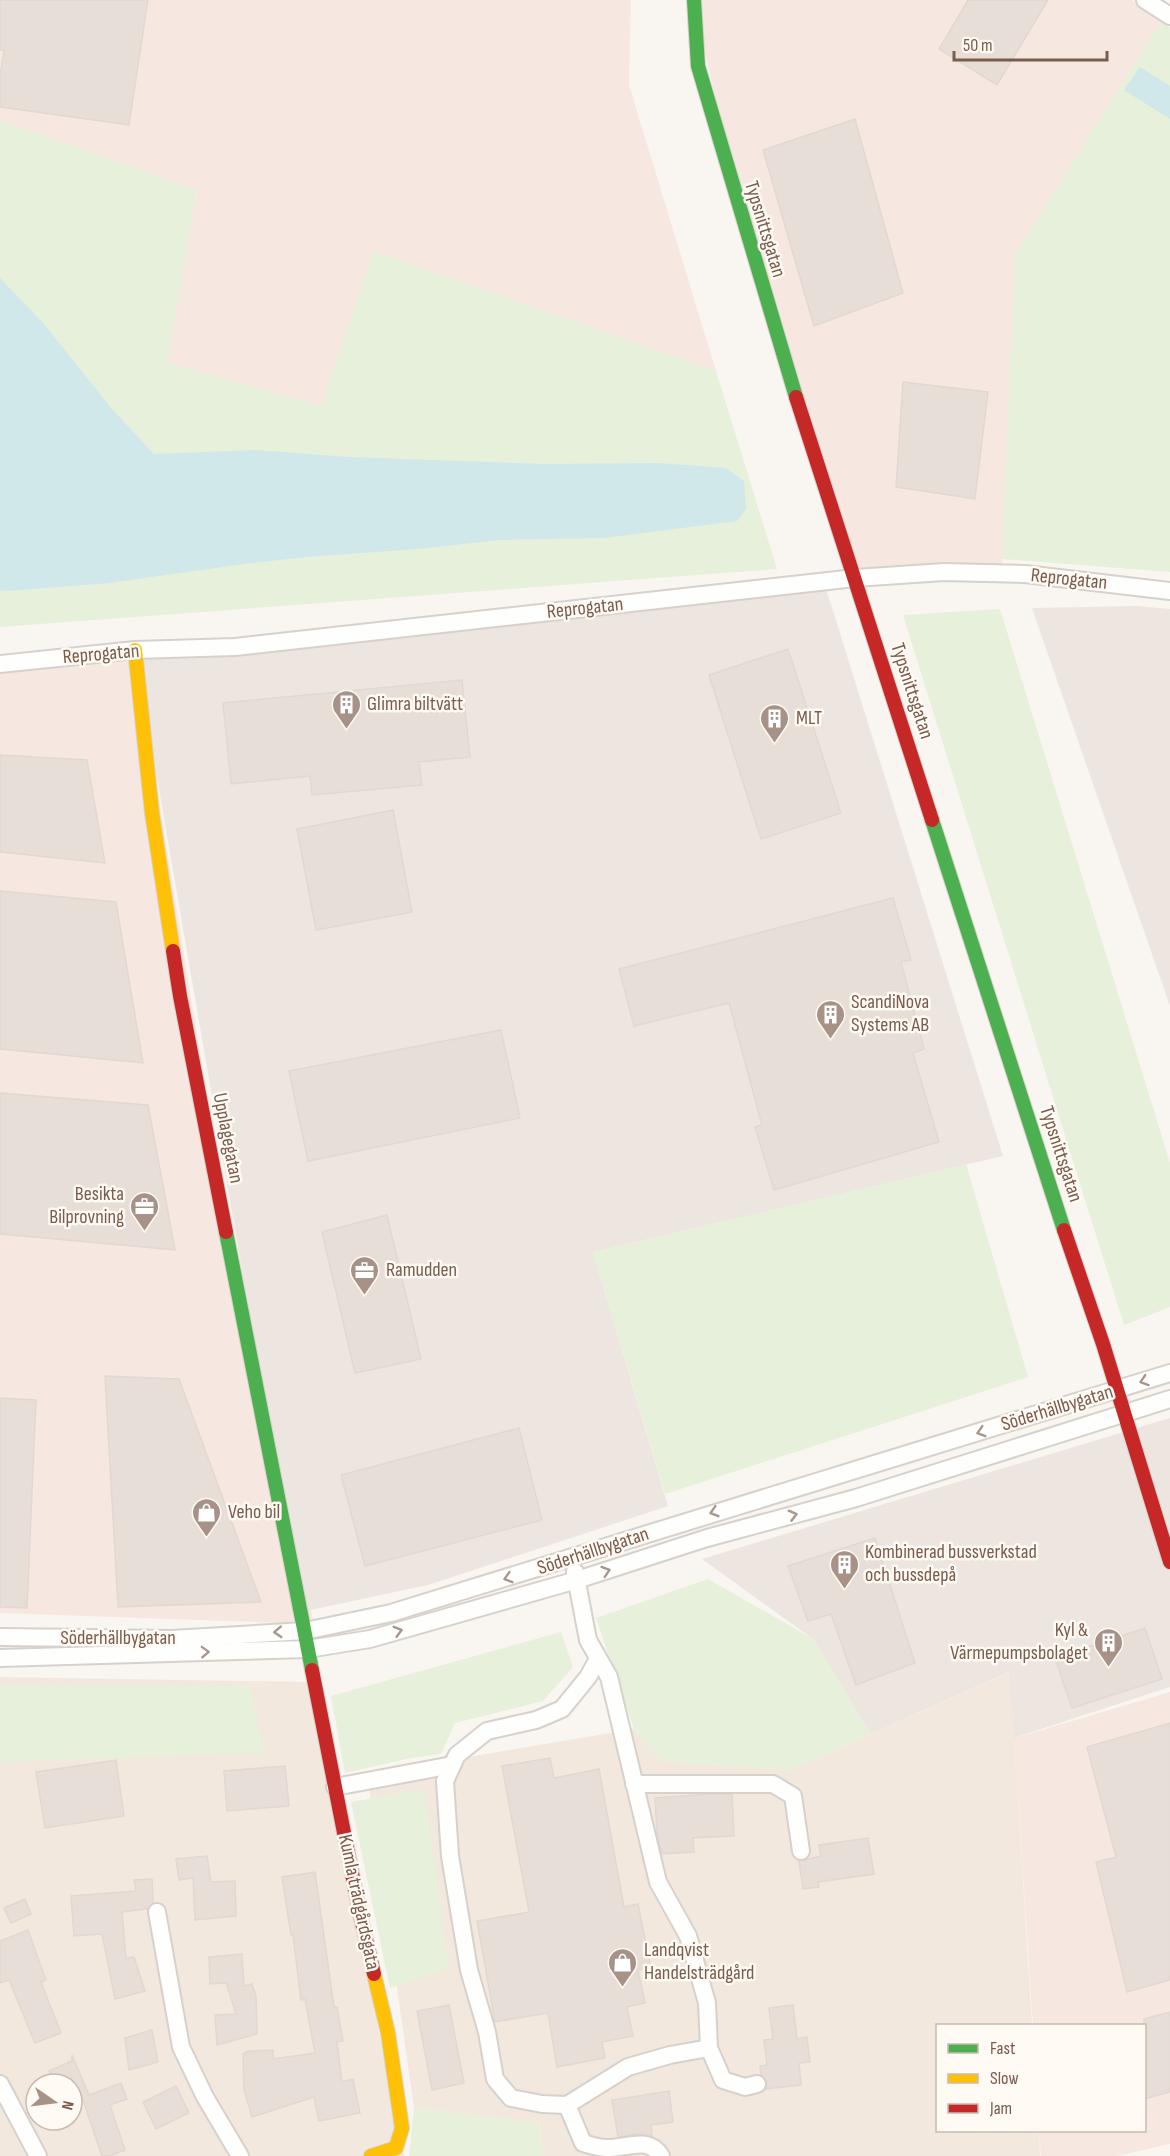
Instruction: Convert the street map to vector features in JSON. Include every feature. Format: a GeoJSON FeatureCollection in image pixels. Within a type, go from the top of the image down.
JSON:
{"type":"FeatureCollection","features":[{"type":"Feature","properties":{"kind":"street","name":"Typsnittsgatan"},"geometry":{"type":"LineString","coordinates":[[694,0],[698,66],[775,329],[1117,1389],[1170,1562]]}},
{"type":"Feature","properties":{"kind":"street"},"geometry":{"type":"LineString","coordinates":[[1146,0],[1170,16]]}},
{"type":"Feature","properties":{"kind":"street","name":"Reprogatan"},"geometry":{"type":"LineString","coordinates":[[0,664],[135,650],[236,647],[855,578],[944,572],[1025,574],[1170,591]]}},
{"type":"Feature","properties":{"kind":"street","name":"Upplagegatan"},"geometry":{"type":"LineString","coordinates":[[135,650],[152,813],[180,996],[305,1631]]}},
{"type":"Feature","properties":{"kind":"street","name":"Söderhällbygatan"},"geometry":{"type":"LineString","coordinates":[[0,1637],[172,1639],[305,1631],[392,1613],[1170,1373]]}},
{"type":"Feature","properties":{"kind":"street","name":"Söderhällbygatan"},"geometry":{"type":"LineString","coordinates":[[0,1658],[308,1649],[370,1639],[576,1580],[707,1538],[856,1498],[1170,1399]]}},
{"type":"Feature","properties":{"kind":"street"},"geometry":{"type":"LineString","coordinates":[[573,1558],[588,1640],[609,1677],[658,1882],[688,1936],[707,2003],[709,2048],[723,2080],[745,2087],[757,2085]]}},
{"type":"Feature","properties":{"kind":"street","name":"Kumla trädgårdsgata"},"geometry":{"type":"LineString","coordinates":[[305,1631],[360,1914],[388,2033],[402,2128],[396,2148],[371,2156]]}},
{"type":"Feature","properties":{"kind":"street"},"geometry":{"type":"LineString","coordinates":[[598,1659],[588,1677],[562,1709],[536,1720],[487,1731],[457,1755],[445,1781],[450,1856],[469,1970],[487,2032],[495,2079],[511,2098],[542,2104],[567,2105],[628,2067],[670,2055],[709,2048]]}},
{"type":"Feature","properties":{"kind":"street"},"geometry":{"type":"LineString","coordinates":[[335,1787],[452,1765]]}},
{"type":"Feature","properties":{"kind":"street"},"geometry":{"type":"LineString","coordinates":[[634,1784],[773,1784],[793,1796],[801,1851]]}},
{"type":"Feature","properties":{"kind":"street"},"geometry":{"type":"LineString","coordinates":[[157,1912],[181,2047],[205,2097],[240,2156]]}},
{"type":"Feature","properties":{"kind":"street"},"geometry":{"type":"LineString","coordinates":[[0,2084],[38,2156]]}},
{"type":"Feature","properties":{"kind":"street"},"geometry":{"type":"LineString","coordinates":[[567,2105],[582,2144],[607,2148],[640,2143],[656,2149],[661,2156]]}},
{"type":"Feature","properties":{"kind":"shaded area"},"geometry":{"type":"Polygon","coordinates":[[[0,0],[631,0],[629,85],[716,371],[373,251],[321,406],[167,363],[197,190],[0,120],[0,0]]]}},
{"type":"Feature","properties":{"kind":"shaded area"},"geometry":{"type":"Polygon","coordinates":[[[694,0],[1132,0],[1161,21],[1015,254],[1001,574],[855,578],[740,212],[694,0]]]}},
{"type":"Feature","properties":{"kind":"shaded area"},"geometry":{"type":"Polygon","coordinates":[[[824,582],[1003,1156],[593,1252],[668,1506],[428,1585],[301,1612],[135,650],[824,582]]]}},
{"type":"Feature","properties":{"kind":"shaded area"},"geometry":{"type":"Polygon","coordinates":[[[1137,606],[1170,609],[1170,1006],[1032,608],[1137,606]]]}},
{"type":"Feature","properties":{"kind":"shaded area"},"geometry":{"type":"Polygon","coordinates":[[[135,650],[239,1295],[314,1624],[0,1613],[0,664],[135,650]]]}},
{"type":"Feature","properties":{"kind":"shaded area"},"geometry":{"type":"Polygon","coordinates":[[[1170,1418],[1170,1687],[1014,1738],[1009,1672],[871,1734],[813,1639],[702,1559],[1170,1418]]]}},
{"type":"Feature","properties":{"kind":"shaded area"},"geometry":{"type":"Polygon","coordinates":[[[1010,1672],[1032,2024],[936,2024],[936,2132],[1039,2132],[1040,2156],[543,2156],[540,2123],[414,2108],[367,1774],[634,1729],[665,1761],[791,1770],[1010,1672]]]}},
{"type":"Feature","properties":{"kind":"shaded area"},"geometry":{"type":"Polygon","coordinates":[[[0,1677],[308,1682],[404,2156],[0,2156],[0,1677]]]}},
{"type":"Feature","properties":{"kind":"shaded area"},"geometry":{"type":"Polygon","coordinates":[[[1170,1692],[1170,2144],[1117,2156],[1041,2156],[1039,2132],[1146,2132],[1146,2024],[1033,2024],[1014,1738],[1170,1692]]]}},
{"type":"Feature","properties":{"kind":"green space"},"geometry":{"type":"Polygon","coordinates":[[[1161,21],[1170,27],[1170,572],[1002,559],[1015,254],[1161,21]]]}},
{"type":"Feature","properties":{"kind":"green space"},"geometry":{"type":"Polygon","coordinates":[[[0,120],[197,190],[167,363],[321,406],[373,251],[716,371],[777,569],[0,627],[0,120]]]}},
{"type":"Feature","properties":{"kind":"green space"},"geometry":{"type":"Polygon","coordinates":[[[1000,609],[1170,1163],[1170,1307],[1124,1325],[903,615],[1000,609]]]}},
{"type":"Feature","properties":{"kind":"green space"},"geometry":{"type":"Polygon","coordinates":[[[966,1164],[1028,1377],[665,1494],[593,1252],[966,1164]]]}},
{"type":"Feature","properties":{"kind":"green space"},"geometry":{"type":"Polygon","coordinates":[[[708,1579],[813,1639],[871,1734],[791,1770],[665,1761],[634,1729],[596,1618],[708,1579]]]}},
{"type":"Feature","properties":{"kind":"green space"},"geometry":{"type":"Polygon","coordinates":[[[561,1632],[573,1667],[543,1701],[455,1723],[441,1754],[406,1759],[345,1773],[331,1696],[561,1632]]]}},
{"type":"Feature","properties":{"kind":"green space"},"geometry":{"type":"Polygon","coordinates":[[[0,1685],[250,1686],[264,1753],[0,1762],[0,1685]]]}},
{"type":"Feature","properties":{"kind":"green space"},"geometry":{"type":"Polygon","coordinates":[[[424,1789],[449,1969],[390,1988],[351,1802],[424,1789]]]}},
{"type":"Feature","properties":{"kind":"green space"},"geometry":{"type":"Polygon","coordinates":[[[414,2108],[540,2123],[543,2156],[409,2156],[414,2108]]]}},
{"type":"Feature","properties":{"kind":"water"},"geometry":{"type":"Polygon","coordinates":[[[1140,67],[1170,86],[1170,119],[1124,90],[1140,67]]]}},
{"type":"Feature","properties":{"kind":"water"},"geometry":{"type":"Polygon","coordinates":[[[0,278],[44,324],[112,409],[154,454],[255,450],[349,457],[546,464],[658,463],[726,468],[744,481],[746,509],[737,521],[604,538],[500,540],[418,549],[306,557],[109,583],[0,590],[0,278]]]}},
{"type":"Feature","properties":{"kind":"building"},"geometry":{"type":"Polygon","coordinates":[[[0,0],[148,0],[129,125],[0,107],[0,76],[4,50],[0,50],[0,0]]]}},
{"type":"Feature","properties":{"kind":"building"},"geometry":{"type":"Polygon","coordinates":[[[968,0],[1048,0],[997,85],[939,49],[968,0]]]}},
{"type":"Feature","properties":{"kind":"building"},"geometry":{"type":"Polygon","coordinates":[[[855,119],[903,293],[814,326],[763,150],[855,119]]]}},
{"type":"Feature","properties":{"kind":"building"},"geometry":{"type":"Polygon","coordinates":[[[903,382],[988,392],[975,499],[896,487],[903,382]]]}},
{"type":"Feature","properties":{"kind":"building","name":"MLT"},"geometry":{"type":"Polygon","coordinates":[[[788,649],[841,813],[761,839],[709,675],[788,649]]]}},
{"type":"Feature","properties":{"kind":"building","name":"Glimra biltvätt"},"geometry":{"type":"Polygon","coordinates":[[[462,680],[470,757],[419,762],[422,785],[312,795],[310,776],[231,784],[223,703],[462,680]]]}},
{"type":"Feature","properties":{"kind":"building"},"geometry":{"type":"Polygon","coordinates":[[[0,755],[87,760],[105,863],[0,852],[0,755]]]}},
{"type":"Feature","properties":{"kind":"building"},"geometry":{"type":"Polygon","coordinates":[[[393,810],[412,912],[316,930],[297,829],[393,810]]]}},
{"type":"Feature","properties":{"kind":"building"},"geometry":{"type":"Polygon","coordinates":[[[0,891],[116,902],[143,1063],[0,1049],[0,891]]]}},
{"type":"Feature","properties":{"kind":"building"},"geometry":{"type":"Polygon","coordinates":[[[893,898],[911,960],[901,962],[924,1049],[913,1053],[939,1142],[774,1190],[755,1127],[762,1125],[729,1003],[634,1026],[619,969],[893,898]]]}},
{"type":"Feature","properties":{"kind":"building"},"geometry":{"type":"Polygon","coordinates":[[[501,1030],[520,1118],[308,1161],[289,1071],[501,1030]]]}},
{"type":"Feature","properties":{"kind":"building"},"geometry":{"type":"Polygon","coordinates":[[[0,1093],[148,1105],[175,1250],[0,1234],[0,1093]]]}},
{"type":"Feature","properties":{"kind":"building"},"geometry":{"type":"Polygon","coordinates":[[[387,1215],[421,1359],[355,1373],[322,1232],[387,1215]]]}},
{"type":"Feature","properties":{"kind":"building"},"geometry":{"type":"Polygon","coordinates":[[[105,1376],[179,1379],[261,1602],[118,1607],[105,1376]]]}},
{"type":"Feature","properties":{"kind":"building"},"geometry":{"type":"Polygon","coordinates":[[[0,1398],[36,1400],[27,1608],[0,1607],[0,1398]]]}},
{"type":"Feature","properties":{"kind":"building"},"geometry":{"type":"Polygon","coordinates":[[[519,1428],[542,1520],[365,1566],[341,1475],[519,1428]]]}},
{"type":"Feature","properties":{"kind":"building","name":"Kombinerad bussverkstad och bussdepå"},"geometry":{"type":"Polygon","coordinates":[[[875,1538],[915,1663],[856,1685],[831,1614],[808,1621],[788,1566],[875,1538]]]}},
{"type":"Feature","properties":{"kind":"building","name":"Kyl & Värmepumpsbolaget"},"geometry":{"type":"Polygon","coordinates":[[[1145,1628],[1162,1679],[1072,1708],[1055,1658],[1145,1628]]]}},
{"type":"Feature","properties":{"kind":"building"},"geometry":{"type":"Polygon","coordinates":[[[1170,1723],[1170,1980],[1127,1992],[1096,1862],[1116,1857],[1087,1747],[1170,1723]]]}},
{"type":"Feature","properties":{"kind":"building"},"geometry":{"type":"Polygon","coordinates":[[[550,1758],[554,1778],[599,1769],[624,1907],[638,1904],[651,1968],[638,1970],[645,2003],[627,2007],[633,2036],[602,2042],[605,2058],[557,2067],[548,2013],[495,2022],[477,1921],[529,1912],[502,1766],[550,1758]]]}},
{"type":"Feature","properties":{"kind":"building"},"geometry":{"type":"Polygon","coordinates":[[[116,1760],[124,1816],[45,1828],[36,1772],[116,1760]]]}},
{"type":"Feature","properties":{"kind":"building"},"geometry":{"type":"Polygon","coordinates":[[[285,1766],[289,1806],[227,1811],[224,1771],[285,1766]]]}},
{"type":"Feature","properties":{"kind":"building"},"geometry":{"type":"Polygon","coordinates":[[[732,1794],[734,1836],[693,1838],[694,1852],[662,1854],[657,1833],[655,1798],[732,1794]]]}},
{"type":"Feature","properties":{"kind":"building"},"geometry":{"type":"Polygon","coordinates":[[[868,1838],[874,1874],[818,1882],[819,1887],[803,1889],[799,1861],[821,1856],[819,1845],[868,1838]]]}},
{"type":"Feature","properties":{"kind":"building"},"geometry":{"type":"Polygon","coordinates":[[[207,1856],[211,1882],[235,1881],[236,1916],[195,1920],[193,1878],[179,1880],[176,1859],[207,1856]]]}},
{"type":"Feature","properties":{"kind":"building"},"geometry":{"type":"Polygon","coordinates":[[[315,1872],[334,2007],[337,2007],[343,2041],[337,2042],[342,2082],[353,2079],[360,2113],[319,2121],[314,2097],[252,2117],[244,2090],[243,2054],[249,2051],[273,2050],[273,2059],[315,2053],[305,1999],[301,2000],[293,1935],[291,1935],[282,1877],[315,1872]]]}},
{"type":"Feature","properties":{"kind":"building"},"geometry":{"type":"Polygon","coordinates":[[[152,1879],[153,1903],[147,1909],[122,1912],[126,1958],[134,1957],[145,1991],[115,1999],[102,1934],[74,1936],[71,1896],[136,1891],[134,1880],[152,1879]]]}},
{"type":"Feature","properties":{"kind":"building"},"geometry":{"type":"Polygon","coordinates":[[[25,1899],[31,1914],[11,1923],[4,1908],[25,1899]]]}},
{"type":"Feature","properties":{"kind":"building"},"geometry":{"type":"Polygon","coordinates":[[[28,1930],[46,1980],[41,1982],[61,2033],[35,2043],[9,1980],[0,1983],[0,1941],[28,1930]]]}},
{"type":"Feature","properties":{"kind":"building"},"geometry":{"type":"Polygon","coordinates":[[[242,1954],[244,1986],[252,1984],[256,1996],[257,2034],[217,2045],[215,2015],[236,2014],[226,1983],[210,1984],[209,1957],[242,1954]]]}},
{"type":"Feature","properties":{"kind":"building"},"geometry":{"type":"Polygon","coordinates":[[[449,2005],[464,2083],[432,2090],[417,2011],[449,2005]]]}},
{"type":"Feature","properties":{"kind":"building"},"geometry":{"type":"Polygon","coordinates":[[[793,2005],[797,2039],[807,2037],[810,2062],[799,2063],[801,2085],[766,2089],[767,2082],[761,2075],[760,2066],[767,2065],[764,2040],[773,2039],[769,2008],[793,2005]]]}},
{"type":"Feature","properties":{"kind":"building"},"geometry":{"type":"Polygon","coordinates":[[[1170,2012],[1170,2092],[1146,2098],[1146,2024],[1144,2024],[1144,2019],[1170,2012]]]}},
{"type":"Feature","properties":{"kind":"building"},"geometry":{"type":"Polygon","coordinates":[[[152,2030],[158,2062],[129,2070],[125,2038],[152,2030]]]}},
{"type":"Feature","properties":{"kind":"building"},"geometry":{"type":"Polygon","coordinates":[[[72,2055],[79,2072],[49,2071],[72,2061],[72,2055]]]}},
{"type":"Feature","properties":{"kind":"building"},"geometry":{"type":"Polygon","coordinates":[[[84,2083],[89,2095],[121,2083],[127,2099],[110,2105],[125,2150],[110,2156],[102,2156],[84,2103],[84,2083]]]}},
{"type":"Feature","properties":{"kind":"building"},"geometry":{"type":"Polygon","coordinates":[[[176,2086],[189,2113],[156,2129],[143,2102],[176,2086]]]}},
{"type":"Feature","properties":{"kind":"building"},"geometry":{"type":"Polygon","coordinates":[[[669,2091],[673,2122],[651,2125],[652,2136],[636,2134],[618,2137],[612,2100],[669,2091]]]}},
{"type":"Feature","properties":{"kind":"traffic: fast"},"geometry":{"type":"LineString","coordinates":[[694,0],[698,66],[796,397]]}},
{"type":"Feature","properties":{"kind":"traffic: fast"},"geometry":{"type":"LineString","coordinates":[[932,820],[1064,1230]]}},
{"type":"Feature","properties":{"kind":"traffic: fast"},"geometry":{"type":"LineString","coordinates":[[226,1232],[312,1670]]}},
{"type":"Feature","properties":{"kind":"traffic: slow"},"geometry":{"type":"LineString","coordinates":[[135,650],[152,813],[173,951]]}},
{"type":"Feature","properties":{"kind":"traffic: slow"},"geometry":{"type":"LineString","coordinates":[[371,2156],[396,2148],[402,2128],[388,2033],[374,1974]]}},
{"type":"Feature","properties":{"kind":"traffic: jam"},"geometry":{"type":"LineString","coordinates":[[796,397],[932,820]]}},
{"type":"Feature","properties":{"kind":"traffic: jam"},"geometry":{"type":"LineString","coordinates":[[173,951],[226,1232]]}},
{"type":"Feature","properties":{"kind":"traffic: jam"},"geometry":{"type":"LineString","coordinates":[[1064,1230],[1103,1344],[1170,1562]]}},
{"type":"Feature","properties":{"kind":"traffic: jam"},"geometry":{"type":"LineString","coordinates":[[312,1670],[374,1974]]}},
{"type":"Feature","properties":{"kind":"place","name":"Glimra biltvätt"},"geometry":{"type":"Point","coordinates":[346,730]}},
{"type":"Feature","properties":{"kind":"place","name":"MLT"},"geometry":{"type":"Point","coordinates":[775,744]}},
{"type":"Feature","properties":{"kind":"place","name":"ScandiNova Systems AB"},"geometry":{"type":"Point","coordinates":[830,1040]}},
{"type":"Feature","properties":{"kind":"place","name":"Besikta Bilprovning"},"geometry":{"type":"Point","coordinates":[145,1232]}},
{"type":"Feature","properties":{"kind":"place","name":"Ramudden"},"geometry":{"type":"Point","coordinates":[365,1296]}},
{"type":"Feature","properties":{"kind":"place","name":"Veho bil"},"geometry":{"type":"Point","coordinates":[207,1538]}},
{"type":"Feature","properties":{"kind":"place","name":"Kombinerad bussverkstad och bussdepå"},"geometry":{"type":"Point","coordinates":[844,1590]}},
{"type":"Feature","properties":{"kind":"place","name":"Kyl & Värmepumpsbolaget"},"geometry":{"type":"Point","coordinates":[1109,1668]}},
{"type":"Feature","properties":{"kind":"place","name":"Landqvist Handelsträdgård"},"geometry":{"type":"Point","coordinates":[623,1988]}}]}
